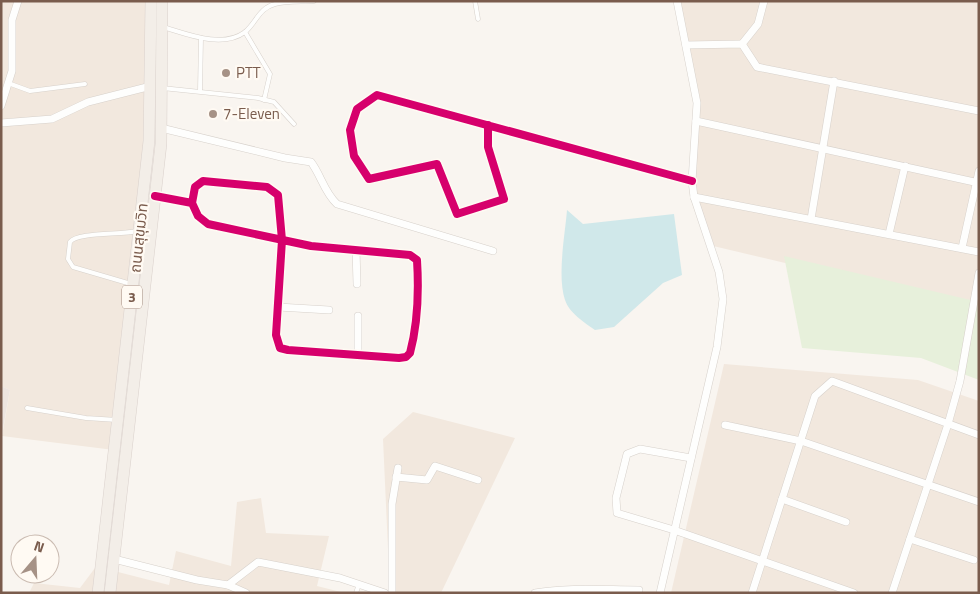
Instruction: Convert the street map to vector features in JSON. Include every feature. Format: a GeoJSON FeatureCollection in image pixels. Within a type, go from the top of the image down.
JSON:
{"type":"FeatureCollection","features":[{"type":"Feature","properties":{"kind":"main road","name":"ถนนสุขุมวิท"},"geometry":{"type":"LineString","coordinates":[[110,593],[161,128],[151,1]]}},
{"type":"Feature","properties":{"kind":"main road","name":"ถนนสุขุมวิท"},"geometry":{"type":"LineString","coordinates":[[98,593],[149,142],[157,87],[163,27],[162,1]]}},
{"type":"Feature","properties":{"kind":"street"},"geometry":{"type":"LineString","coordinates":[[1,106],[12,71],[12,20],[18,1]]}},
{"type":"Feature","properties":{"kind":"street"},"geometry":{"type":"LineString","coordinates":[[660,593],[717,347],[724,299],[719,272],[694,197],[692,180],[697,103],[677,1]]}},
{"type":"Feature","properties":{"kind":"street"},"geometry":{"type":"LineString","coordinates":[[742,44],[758,24],[764,1]]}},
{"type":"Feature","properties":{"kind":"street"},"geometry":{"type":"LineString","coordinates":[[686,45],[742,44]]}},
{"type":"Feature","properties":{"kind":"street"},"geometry":{"type":"LineString","coordinates":[[742,44],[757,67],[979,111]]}},
{"type":"Feature","properties":{"kind":"street"},"geometry":{"type":"LineString","coordinates":[[811,219],[834,81]]}},
{"type":"Feature","properties":{"kind":"street"},"geometry":{"type":"LineString","coordinates":[[1,124],[52,120],[88,102],[157,87]]}},
{"type":"Feature","properties":{"kind":"street"},"geometry":{"type":"LineString","coordinates":[[488,125],[488,147],[504,199],[457,214],[437,164],[369,179],[354,156],[350,130],[357,109],[377,95],[692,180]]}},
{"type":"Feature","properties":{"kind":"street"},"geometry":{"type":"LineString","coordinates":[[696,121],[978,183]]}},
{"type":"Feature","properties":{"kind":"street"},"geometry":{"type":"LineString","coordinates":[[161,128],[285,158],[311,162],[329,196],[337,204],[493,251]]}},
{"type":"Feature","properties":{"kind":"street"},"geometry":{"type":"LineString","coordinates":[[889,234],[905,166]]}},
{"type":"Feature","properties":{"kind":"street"},"geometry":{"type":"LineString","coordinates":[[962,248],[978,183],[979,171]]}},
{"type":"Feature","properties":{"kind":"street"},"geometry":{"type":"LineString","coordinates":[[192,203],[195,187],[203,181],[274,190],[280,200],[282,240],[276,342],[280,348],[399,358],[410,354],[418,312],[418,274],[416,260],[410,255],[311,246],[282,240],[208,224],[198,216],[192,203]]}},
{"type":"Feature","properties":{"kind":"street"},"geometry":{"type":"LineString","coordinates":[[155,196],[192,203]]}},
{"type":"Feature","properties":{"kind":"street"},"geometry":{"type":"LineString","coordinates":[[694,197],[979,252]]}},
{"type":"Feature","properties":{"kind":"street"},"geometry":{"type":"LineString","coordinates":[[356,250],[357,284]]}},
{"type":"Feature","properties":{"kind":"street"},"geometry":{"type":"LineString","coordinates":[[892,593],[948,424],[960,381],[979,273]]}},
{"type":"Feature","properties":{"kind":"street"},"geometry":{"type":"LineString","coordinates":[[278,307],[329,310]]}},
{"type":"Feature","properties":{"kind":"street"},"geometry":{"type":"LineString","coordinates":[[358,316],[358,354]]}},
{"type":"Feature","properties":{"kind":"street"},"geometry":{"type":"LineString","coordinates":[[752,593],[816,396],[832,380],[979,435]]}},
{"type":"Feature","properties":{"kind":"street"},"geometry":{"type":"LineString","coordinates":[[726,425],[801,441],[979,502]]}},
{"type":"Feature","properties":{"kind":"street"},"geometry":{"type":"LineString","coordinates":[[691,458],[640,449],[627,454],[616,498],[617,513],[674,530],[854,593]]}},
{"type":"Feature","properties":{"kind":"street"},"geometry":{"type":"LineString","coordinates":[[396,477],[427,480],[435,466],[478,480]]}},
{"type":"Feature","properties":{"kind":"street"},"geometry":{"type":"LineString","coordinates":[[392,593],[392,504],[398,468]]}},
{"type":"Feature","properties":{"kind":"street"},"geometry":{"type":"LineString","coordinates":[[782,499],[846,522]]}},
{"type":"Feature","properties":{"kind":"street"},"geometry":{"type":"LineString","coordinates":[[910,539],[974,560]]}},
{"type":"Feature","properties":{"kind":"street"},"geometry":{"type":"LineString","coordinates":[[114,558],[197,580],[228,585],[246,593]]}},
{"type":"Feature","properties":{"kind":"street"},"geometry":{"type":"LineString","coordinates":[[228,585],[258,562],[340,578],[385,593]]}},
{"type":"Feature","properties":{"kind":"street"},"geometry":{"type":"LineString","coordinates":[[535,593],[569,589],[586,592],[639,590]]}},
{"type":"Feature","properties":{"kind":"lane"},"geometry":{"type":"LineString","coordinates":[[163,27],[201,38],[230,39],[245,32],[260,12],[275,4],[314,1]]}},
{"type":"Feature","properties":{"kind":"lane"},"geometry":{"type":"LineString","coordinates":[[476,1],[478,19]]}},
{"type":"Feature","properties":{"kind":"lane"},"geometry":{"type":"LineString","coordinates":[[245,32],[270,74],[264,100]]}},
{"type":"Feature","properties":{"kind":"lane"},"geometry":{"type":"LineString","coordinates":[[200,91],[201,38]]}},
{"type":"Feature","properties":{"kind":"lane"},"geometry":{"type":"LineString","coordinates":[[8,83],[30,91],[85,84]]}},
{"type":"Feature","properties":{"kind":"lane"},"geometry":{"type":"LineString","coordinates":[[157,87],[200,91],[274,102],[294,124]]}},
{"type":"Feature","properties":{"kind":"lane"},"geometry":{"type":"LineString","coordinates":[[134,285],[73,267],[68,259],[70,242],[78,236],[123,235],[140,230]]}},
{"type":"Feature","properties":{"kind":"lane"},"geometry":{"type":"LineString","coordinates":[[27,408],[74,414],[86,418],[119,420]]}},
{"type":"Feature","properties":{"kind":"lane"},"geometry":{"type":"LineString","coordinates":[[356,593],[359,584]]}},
{"type":"Feature","properties":{"kind":"shaded area"},"geometry":{"type":"Polygon","coordinates":[[[1,1],[149,1],[150,88],[114,450],[2,436],[10,390],[1,386],[1,1]]]}},
{"type":"Feature","properties":{"kind":"shaded area"},"geometry":{"type":"Polygon","coordinates":[[[678,1],[979,1],[979,309],[709,245],[695,198],[698,105],[678,1]]]}},
{"type":"Feature","properties":{"kind":"shaded area"},"geometry":{"type":"Polygon","coordinates":[[[724,364],[918,380],[979,401],[979,593],[671,593],[724,364]]]}},
{"type":"Feature","properties":{"kind":"shaded area"},"geometry":{"type":"Polygon","coordinates":[[[1,386],[10,390],[1,439],[1,386]]]}},
{"type":"Feature","properties":{"kind":"shaded area"},"geometry":{"type":"Polygon","coordinates":[[[413,412],[515,438],[441,593],[390,593],[383,439],[413,412]]]}},
{"type":"Feature","properties":{"kind":"shaded area"},"geometry":{"type":"Polygon","coordinates":[[[261,498],[266,533],[329,536],[317,586],[345,593],[115,593],[118,572],[169,585],[176,551],[231,566],[237,502],[261,498]]]}},
{"type":"Feature","properties":{"kind":"shaded area"},"geometry":{"type":"Polygon","coordinates":[[[101,560],[97,593],[29,593],[34,584],[80,588],[101,560]]]}},
{"type":"Feature","properties":{"kind":"green space"},"geometry":{"type":"Polygon","coordinates":[[[784,256],[979,302],[979,380],[921,358],[802,348],[784,256]]]}},
{"type":"Feature","properties":{"kind":"water"},"geometry":{"type":"Polygon","coordinates":[[[567,210],[583,224],[674,214],[682,275],[663,283],[614,327],[595,330],[570,309],[565,300],[562,268],[567,210]]]}},
{"type":"Feature","properties":{"kind":"cycle path"},"geometry":{"type":"LineString","coordinates":[[488,125],[488,147],[504,199],[457,214],[437,164],[369,179],[354,156],[350,130],[357,109],[377,95],[692,181]]}},
{"type":"Feature","properties":{"kind":"cycle path"},"geometry":{"type":"LineString","coordinates":[[155,196],[192,203],[198,216],[208,224],[311,246],[410,255],[417,260],[418,284],[416,319],[410,353],[406,357],[399,358],[280,348],[276,335],[282,240],[278,195],[267,187],[203,181],[195,187],[192,203]]}},
{"type":"Feature","properties":{"kind":"place","name":"PTT"},"geometry":{"type":"Point","coordinates":[226,73]}},
{"type":"Feature","properties":{"kind":"place","name":"7-Eleven"},"geometry":{"type":"Point","coordinates":[213,114]}}]}
